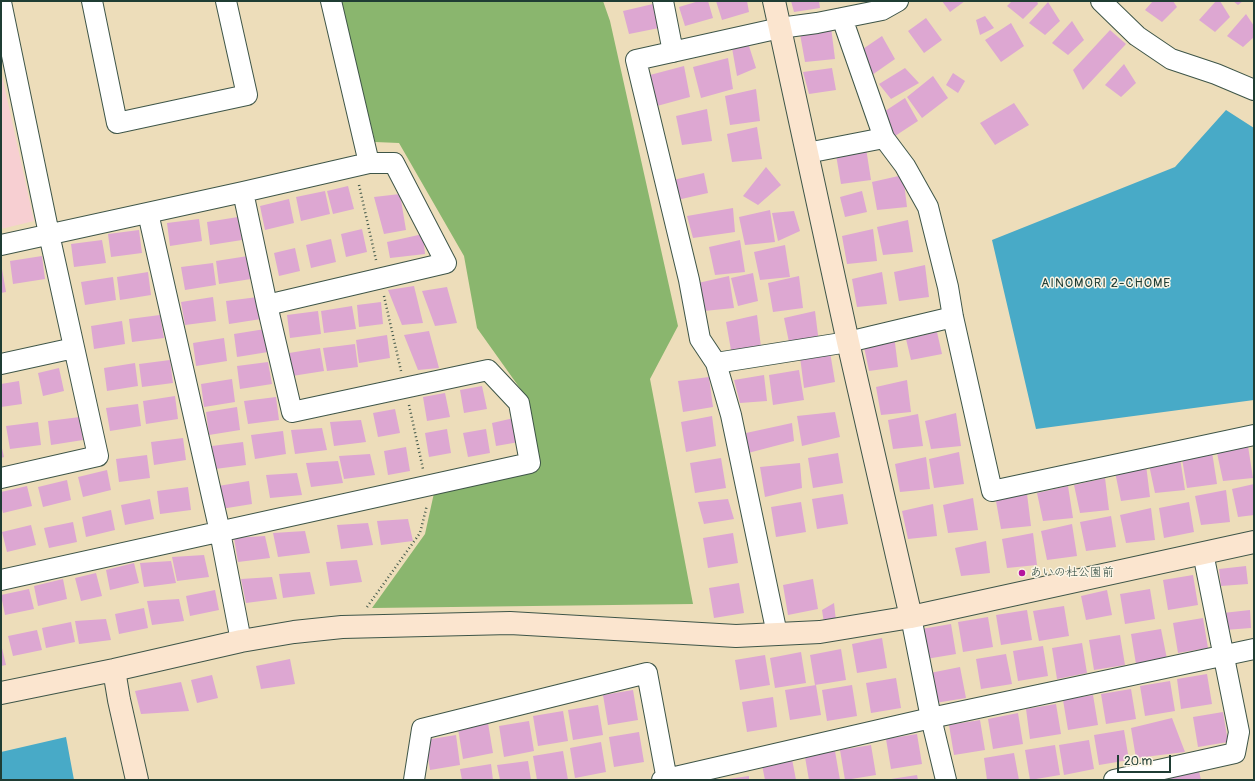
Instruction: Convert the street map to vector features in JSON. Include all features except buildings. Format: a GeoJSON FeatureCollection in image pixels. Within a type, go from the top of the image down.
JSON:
{"type":"FeatureCollection","features":[{"type":"Feature","properties":{"kind":"street"},"geometry":{"type":"LineString","coordinates":[[92,1],[117,123],[247,95],[226,1]]}},
{"type":"Feature","properties":{"kind":"street"},"geometry":{"type":"LineString","coordinates":[[331,1],[362,165]]}},
{"type":"Feature","properties":{"kind":"street"},"geometry":{"type":"LineString","coordinates":[[663,1],[673,52]]}},
{"type":"Feature","properties":{"kind":"street"},"geometry":{"type":"LineString","coordinates":[[774,1],[848,342],[911,617],[931,718],[946,780]]}},
{"type":"Feature","properties":{"kind":"street"},"geometry":{"type":"LineString","coordinates":[[777,634],[731,415],[716,363],[700,339],[689,280],[636,60],[780,28],[882,10],[898,1]]}},
{"type":"Feature","properties":{"kind":"street"},"geometry":{"type":"LineString","coordinates":[[1101,1],[1137,36],[1171,59],[1216,74],[1254,90]]}},
{"type":"Feature","properties":{"kind":"street"},"geometry":{"type":"LineString","coordinates":[[1,2],[49,234],[98,456],[1,478]]}},
{"type":"Feature","properties":{"kind":"street"},"geometry":{"type":"LineString","coordinates":[[842,18],[884,138],[905,166],[928,207],[948,287],[953,317],[992,491],[1254,435]]}},
{"type":"Feature","properties":{"kind":"street"},"geometry":{"type":"LineString","coordinates":[[807,153],[884,138]]}},
{"type":"Feature","properties":{"kind":"street"},"geometry":{"type":"LineString","coordinates":[[1,245],[362,165],[394,163],[446,263],[267,305]]}},
{"type":"Feature","properties":{"kind":"street"},"geometry":{"type":"LineString","coordinates":[[1,580],[530,463],[519,403],[488,370],[292,412],[242,192]]}},
{"type":"Feature","properties":{"kind":"street"},"geometry":{"type":"LineString","coordinates":[[148,213],[220,532],[241,641]]}},
{"type":"Feature","properties":{"kind":"street"},"geometry":{"type":"LineString","coordinates":[[716,363],[848,342],[953,317]]}},
{"type":"Feature","properties":{"kind":"street"},"geometry":{"type":"LineString","coordinates":[[1,364],[74,348]]}},
{"type":"Feature","properties":{"kind":"street"},"geometry":{"type":"LineString","coordinates":[[1,693],[114,670],[241,641],[294,632],[352,627],[510,623],[736,636],[820,632],[911,617],[1254,542]]}},
{"type":"Feature","properties":{"kind":"street"},"geometry":{"type":"LineString","coordinates":[[1114,780],[1236,753],[1239,732],[1203,553]]}},
{"type":"Feature","properties":{"kind":"street"},"geometry":{"type":"LineString","coordinates":[[414,780],[422,729],[647,673],[665,780],[931,718],[1254,649]]}},
{"type":"Feature","properties":{"kind":"street"},"geometry":{"type":"LineString","coordinates":[[114,670],[119,700],[138,780]]}},
{"type":"Feature","properties":{"kind":"path"},"geometry":{"type":"LineString","coordinates":[[352,627],[420,533],[429,497],[380,279],[362,165]]}},
{"type":"Feature","properties":{"kind":"shaded area"},"geometry":{"type":"Polygon","coordinates":[[[1,71],[34,221],[1,229],[1,71]]]}},
{"type":"Feature","properties":{"kind":"green space"},"geometry":{"type":"Polygon","coordinates":[[[341,1],[603,1],[610,21],[678,326],[650,379],[693,604],[372,608],[425,534],[434,493],[539,469],[529,401],[477,328],[464,256],[399,143],[375,142],[341,1]]]}},
{"type":"Feature","properties":{"kind":"water"},"geometry":{"type":"Polygon","coordinates":[[[1226,110],[1254,128],[1254,400],[1036,429],[992,240],[1175,167],[1226,110]]]}},
{"type":"Feature","properties":{"kind":"water"},"geometry":{"type":"Polygon","coordinates":[[[66,737],[74,780],[1,780],[1,752],[66,737]]]}},
{"type":"Feature","properties":{"kind":"place","name":"あいの杜公園前"},"geometry":{"type":"Point","coordinates":[1022,573]}},
{"type":"Feature","properties":{"kind":"district","name":"AINOMORI 2-CHOME"},"geometry":{"type":"Point","coordinates":[1106,284]}}]}
